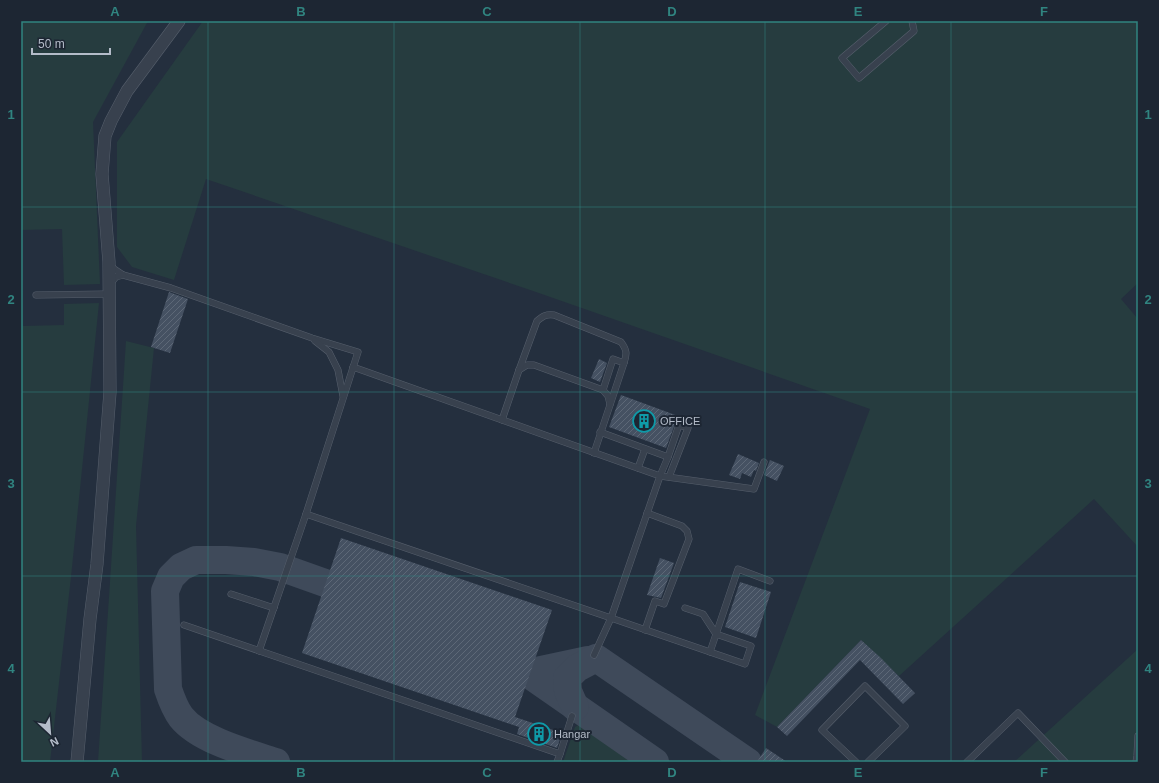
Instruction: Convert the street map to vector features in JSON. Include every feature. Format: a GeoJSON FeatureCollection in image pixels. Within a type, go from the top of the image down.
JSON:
{"type":"FeatureCollection","features":[{"type":"Feature","properties":{"kind":"street"},"geometry":{"type":"LineString","coordinates":[[77,762],[90,619],[97,564],[110,392],[109,262],[102,174],[105,136],[111,121],[127,92],[179,21]]}},
{"type":"Feature","properties":{"kind":"lane"},"geometry":{"type":"LineString","coordinates":[[886,21],[842,58],[859,78],[914,31],[912,21]]}},
{"type":"Feature","properties":{"kind":"lane"},"geometry":{"type":"LineString","coordinates":[[109,262],[114,269],[123,275],[171,288],[312,338],[358,352],[306,514],[259,651]]}},
{"type":"Feature","properties":{"kind":"lane"},"geometry":{"type":"LineString","coordinates":[[36,295],[109,290],[116,277],[123,275]]}},
{"type":"Feature","properties":{"kind":"lane"},"geometry":{"type":"LineString","coordinates":[[502,420],[537,321],[547,314],[554,315],[621,342],[627,352],[594,453]]}},
{"type":"Feature","properties":{"kind":"lane"},"geometry":{"type":"LineString","coordinates":[[312,338],[329,352],[338,370],[343,397]]}},
{"type":"Feature","properties":{"kind":"lane"},"geometry":{"type":"LineString","coordinates":[[602,390],[613,359],[624,363]]}},
{"type":"Feature","properties":{"kind":"lane"},"geometry":{"type":"LineString","coordinates":[[519,370],[527,365],[534,365],[602,390],[608,396],[610,404]]}},
{"type":"Feature","properties":{"kind":"lane"},"geometry":{"type":"LineString","coordinates":[[353,367],[660,476],[754,489],[764,462]]}},
{"type":"Feature","properties":{"kind":"lane"},"geometry":{"type":"LineString","coordinates":[[594,655],[611,618],[679,425],[688,428],[669,477]]}},
{"type":"Feature","properties":{"kind":"lane"},"geometry":{"type":"LineString","coordinates":[[600,432],[668,457]]}},
{"type":"Feature","properties":{"kind":"lane"},"geometry":{"type":"LineString","coordinates":[[638,468],[646,449]]}},
{"type":"Feature","properties":{"kind":"lane"},"geometry":{"type":"LineString","coordinates":[[645,630],[655,600],[664,604],[689,539],[687,531],[682,526],[647,513]]}},
{"type":"Feature","properties":{"kind":"lane"},"geometry":{"type":"LineString","coordinates":[[306,514],[745,664],[751,646],[716,634],[703,614],[685,608]]}},
{"type":"Feature","properties":{"kind":"lane"},"geometry":{"type":"LineString","coordinates":[[710,652],[738,569],[770,581]]}},
{"type":"Feature","properties":{"kind":"lane"},"geometry":{"type":"LineString","coordinates":[[232,594],[274,608]]}},
{"type":"Feature","properties":{"kind":"lane"},"geometry":{"type":"LineString","coordinates":[[184,625],[560,754]]}},
{"type":"Feature","properties":{"kind":"lane"},"geometry":{"type":"LineString","coordinates":[[856,762],[822,730],[865,686],[905,726],[868,762]]}},
{"type":"Feature","properties":{"kind":"lane"},"geometry":{"type":"LineString","coordinates":[[967,762],[1018,713],[1065,762]]}},
{"type":"Feature","properties":{"kind":"lane"},"geometry":{"type":"LineString","coordinates":[[557,762],[572,716]]}},
{"type":"Feature","properties":{"kind":"lane"},"geometry":{"type":"LineString","coordinates":[[1136,762],[1138,736]]}},
{"type":"Feature","properties":{"kind":"green space"},"geometry":{"type":"Polygon","coordinates":[[[21,21],[148,21],[93,122],[100,284],[64,285],[62,229],[21,230],[21,21]]]}},
{"type":"Feature","properties":{"kind":"green space"},"geometry":{"type":"Polygon","coordinates":[[[203,21],[1138,21],[1138,283],[1121,299],[1138,319],[1138,547],[1094,499],[899,676],[861,640],[777,727],[755,715],[870,409],[536,292],[206,179],[174,280],[132,267],[117,247],[117,142],[203,21]]]}},
{"type":"Feature","properties":{"kind":"green space"},"geometry":{"type":"Polygon","coordinates":[[[21,250],[23,326],[64,325],[64,304],[99,303],[71,577],[50,762],[21,762],[21,250]]]}},
{"type":"Feature","properties":{"kind":"green space"},"geometry":{"type":"Polygon","coordinates":[[[126,341],[154,348],[136,526],[142,762],[98,762],[126,341]]]}},
{"type":"Feature","properties":{"kind":"green space"},"geometry":{"type":"Polygon","coordinates":[[[1138,649],[1138,762],[1014,762],[1138,649]]]}},
{"type":"Feature","properties":{"kind":"green space"},"geometry":{"type":"Polygon","coordinates":[[[586,721],[644,762],[563,762],[575,727],[586,721]]]}},
{"type":"Feature","properties":{"kind":"building"},"geometry":{"type":"Polygon","coordinates":[[[169,292],[188,299],[170,353],[151,347],[169,292]]]}},
{"type":"Feature","properties":{"kind":"building"},"geometry":{"type":"Polygon","coordinates":[[[599,359],[607,363],[600,382],[591,378],[599,359]]]}},
{"type":"Feature","properties":{"kind":"building","name":"OFFICE"},"geometry":{"type":"Polygon","coordinates":[[[621,395],[678,416],[666,448],[609,427],[621,395]]]}},
{"type":"Feature","properties":{"kind":"building"},"geometry":{"type":"Polygon","coordinates":[[[738,454],[759,463],[756,471],[754,470],[751,477],[742,473],[740,479],[729,475],[738,454]]]}},
{"type":"Feature","properties":{"kind":"building"},"geometry":{"type":"Polygon","coordinates":[[[770,460],[784,466],[777,481],[764,475],[770,460]]]}},
{"type":"Feature","properties":{"kind":"building"},"geometry":{"type":"Polygon","coordinates":[[[341,538],[552,610],[515,717],[562,733],[557,748],[517,734],[519,727],[302,653],[341,538]]]}},
{"type":"Feature","properties":{"kind":"building"},"geometry":{"type":"Polygon","coordinates":[[[660,558],[674,563],[661,598],[647,595],[660,558]]]}},
{"type":"Feature","properties":{"kind":"building"},"geometry":{"type":"Polygon","coordinates":[[[740,582],[771,592],[756,638],[725,627],[740,582]]]}},
{"type":"Feature","properties":{"kind":"building"},"geometry":{"type":"Polygon","coordinates":[[[861,640],[915,693],[903,704],[860,660],[787,736],[777,727],[861,640]]]}},
{"type":"Feature","properties":{"kind":"building"},"geometry":{"type":"Polygon","coordinates":[[[766,748],[787,762],[757,762],[766,748]]]}},
{"type":"Feature","properties":{"kind":"taxiway"},"geometry":{"type":"LineString","coordinates":[[276,762],[238,750],[212,739],[189,725],[179,714],[168,689],[165,591],[171,577],[181,567],[196,560],[254,562],[280,567],[325,583]]}},
{"type":"Feature","properties":{"kind":"taxiway"},"geometry":{"type":"LineString","coordinates":[[575,707],[568,691],[567,678],[577,668],[596,658],[748,762]]}},
{"type":"Feature","properties":{"kind":"taxiway"},"geometry":{"type":"LineString","coordinates":[[588,660],[527,673],[655,762]]}},
{"type":"Feature","properties":{"kind":"place","name":"OFFICE"},"geometry":{"type":"Point","coordinates":[644,421]}},
{"type":"Feature","properties":{"kind":"place","name":"Hangar"},"geometry":{"type":"Point","coordinates":[539,734]}}]}
